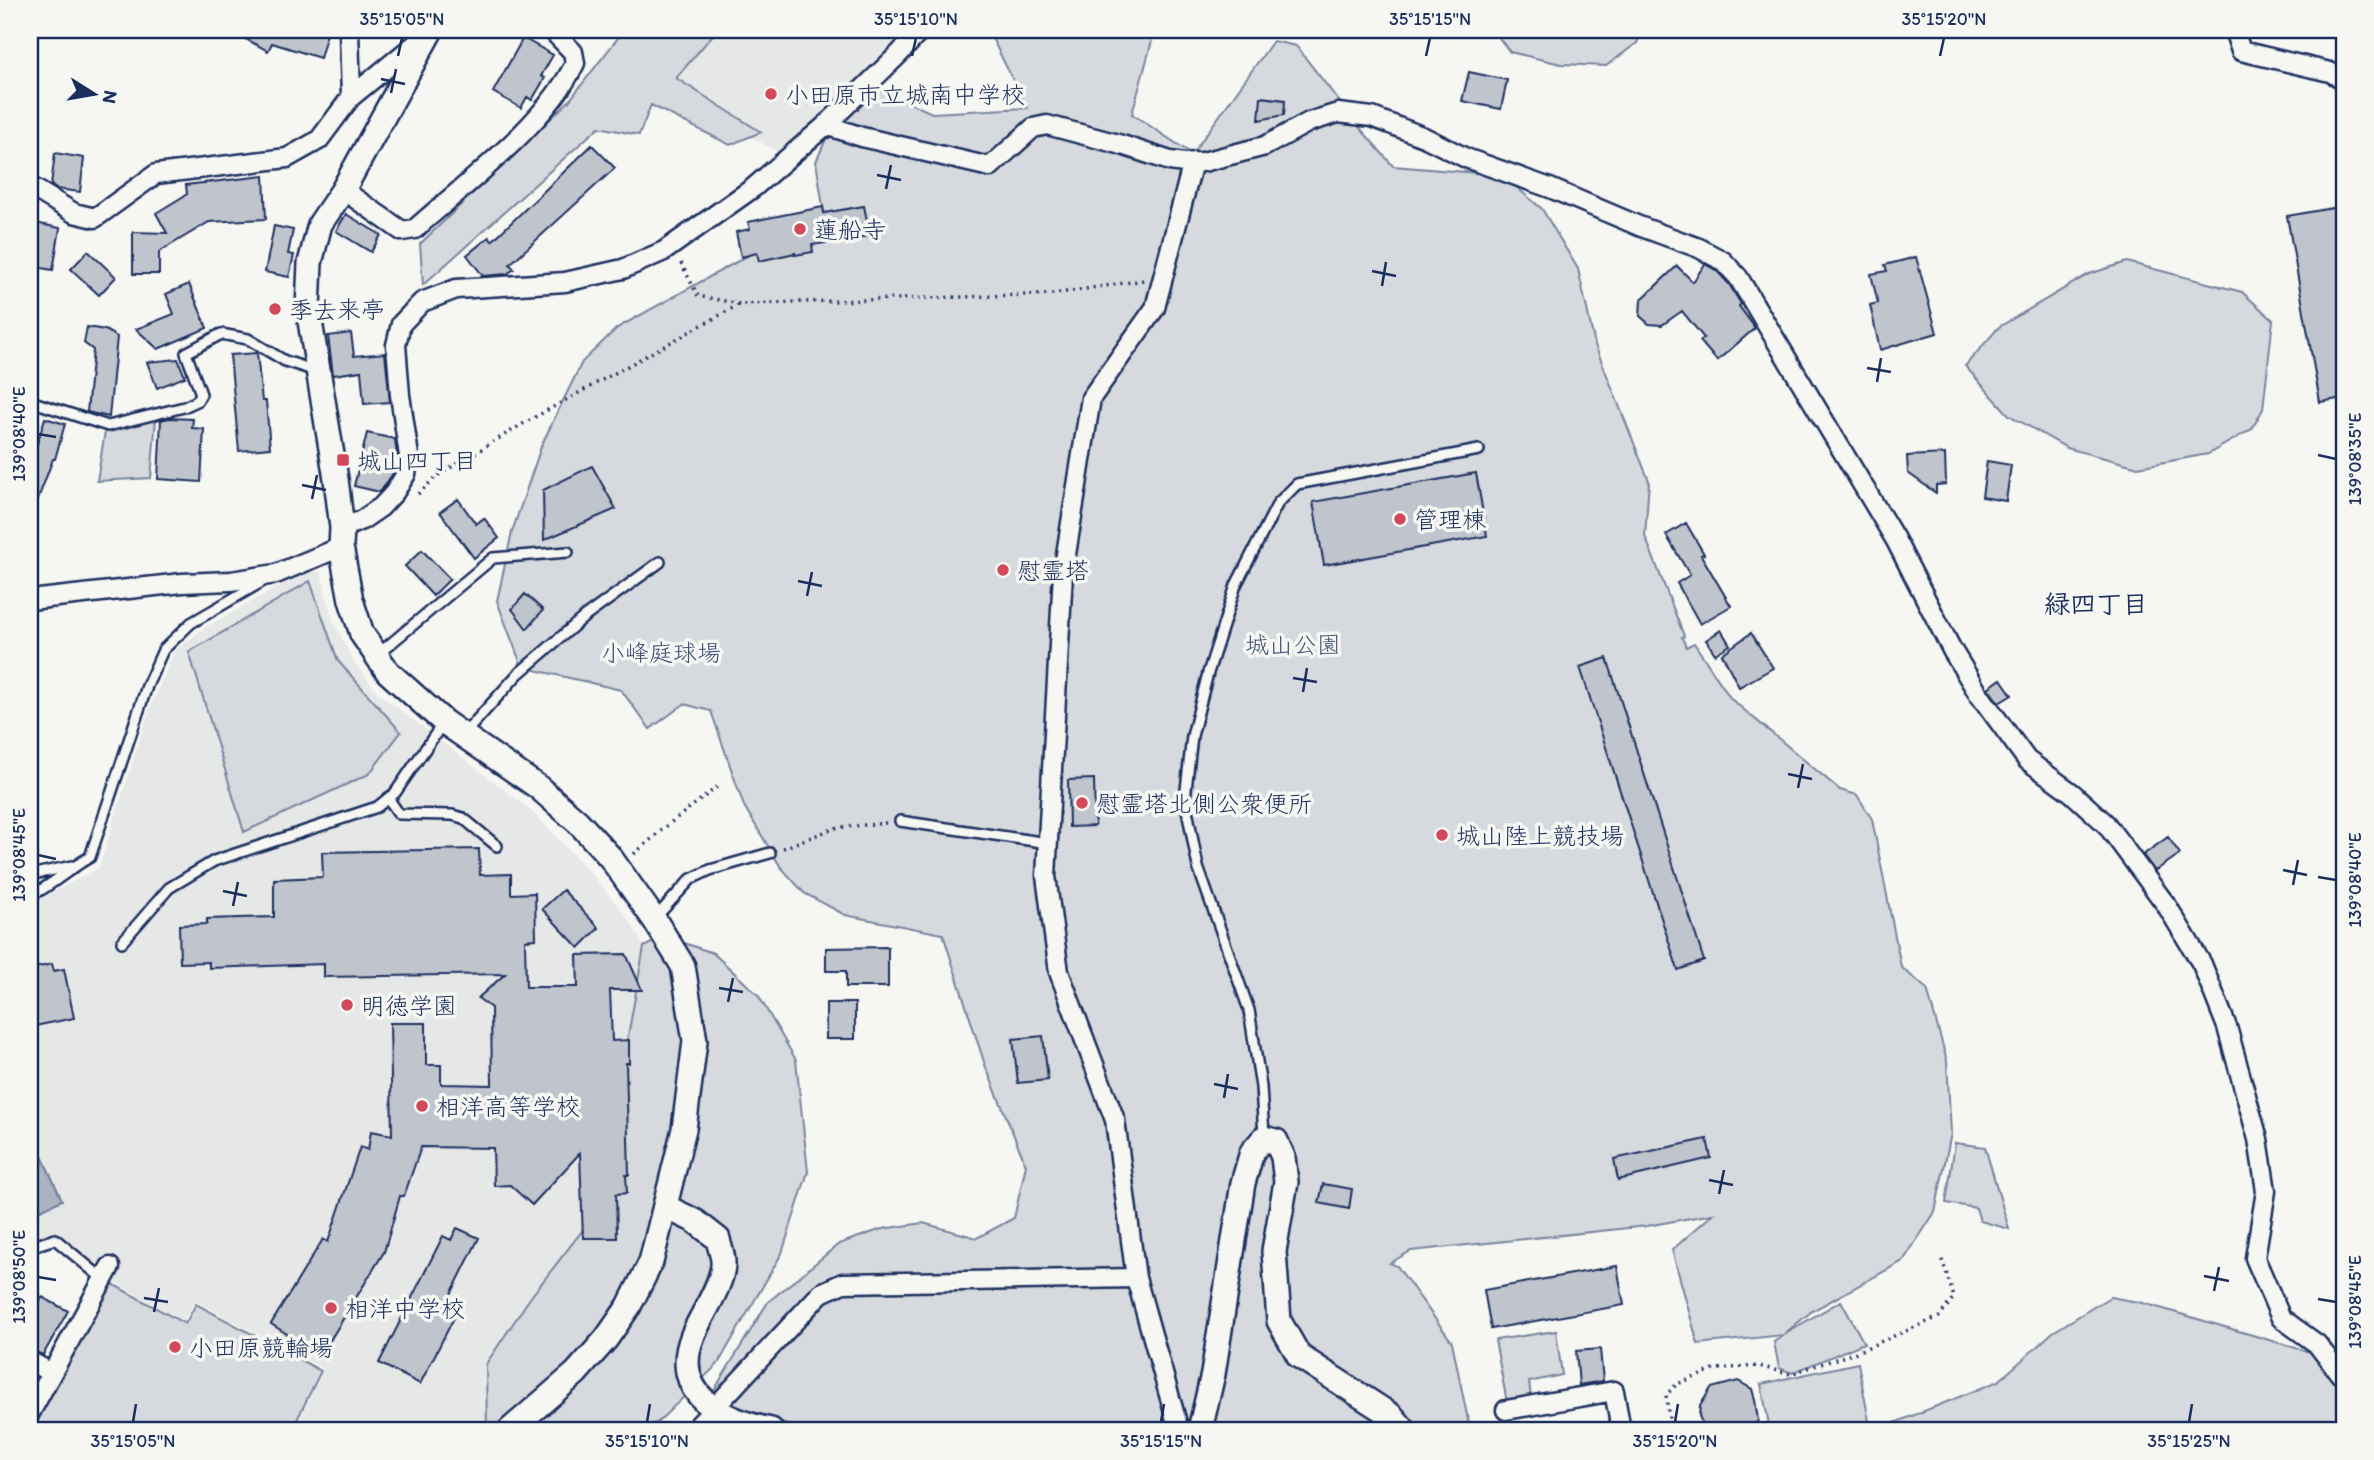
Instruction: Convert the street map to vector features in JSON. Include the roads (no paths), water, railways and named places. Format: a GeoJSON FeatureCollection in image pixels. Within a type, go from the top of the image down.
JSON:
{"type":"FeatureCollection","features":[{"type":"Feature","properties":{"kind":"street"},"geometry":{"type":"LineString","coordinates":[[349,30],[351,97]]}},
{"type":"Feature","properties":{"kind":"street"},"geometry":{"type":"LineString","coordinates":[[343,190],[402,231],[415,229],[508,146],[554,98],[575,63],[573,51],[552,30]]}},
{"type":"Feature","properties":{"kind":"street"},"geometry":{"type":"LineString","coordinates":[[30,600],[182,583],[231,581],[276,574],[342,537],[381,507],[406,474],[410,456],[400,395],[396,345],[401,324],[422,302],[456,289],[565,282],[623,269],[664,251],[753,188],[826,125],[920,30]]}},
{"type":"Feature","properties":{"kind":"street"},"geometry":{"type":"LineString","coordinates":[[2234,30],[2241,51],[2330,72],[2344,80]]}},
{"type":"Feature","properties":{"kind":"street"},"geometry":{"type":"LineString","coordinates":[[30,186],[74,213],[95,218],[156,174],[287,158],[319,140],[351,97],[429,32]]}},
{"type":"Feature","properties":{"kind":"street"},"geometry":{"type":"LineString","coordinates":[[429,32],[343,190],[320,224],[310,263],[308,309],[351,600],[362,634],[388,672],[444,722],[538,787],[578,822],[618,868],[683,966],[695,1041],[684,1129],[651,1262],[629,1306],[606,1339],[576,1373],[510,1430]]}},
{"type":"Feature","properties":{"kind":"street"},"geometry":{"type":"LineString","coordinates":[[826,125],[990,167],[1033,128],[1047,124],[1171,161],[1193,162],[1265,146],[1309,122],[1338,113],[1371,117],[1466,158],[1550,188],[1699,248],[1723,261],[1738,277],[1895,539],[1952,650],[1978,693],[2028,760],[2072,793],[2106,824],[2167,906],[2202,964],[2227,1027],[2258,1139],[2266,1191],[2255,1258],[2281,1318],[2317,1344],[2344,1376]]}},
{"type":"Feature","properties":{"kind":"street"},"geometry":{"type":"LineString","coordinates":[[1179,1430],[1136,1278],[1115,1120],[1059,972],[1046,876],[1063,573],[1091,398],[1155,308],[1193,162]]}},
{"type":"Feature","properties":{"kind":"street"},"geometry":{"type":"LineString","coordinates":[[1200,1430],[1213,1374],[1244,1183],[1252,1152],[1264,1138],[1276,1142],[1283,1157],[1286,1182],[1274,1251],[1279,1321],[1299,1356],[1392,1416],[1404,1430]]}},
{"type":"Feature","properties":{"kind":"street"},"geometry":{"type":"LineString","coordinates":[[666,1207],[695,1222],[718,1239],[723,1265],[711,1300],[692,1336],[686,1365],[692,1389],[715,1409],[771,1430]]}},
{"type":"Feature","properties":{"kind":"street"},"geometry":{"type":"LineString","coordinates":[[30,1413],[41,1383],[107,1273]]}},
{"type":"Feature","properties":{"kind":"street"},"geometry":{"type":"LineString","coordinates":[[694,1430],[821,1293],[842,1283],[1136,1278]]}},
{"type":"Feature","properties":{"kind":"street"},"geometry":{"type":"LineString","coordinates":[[30,1361],[41,1383]]}},
{"type":"Feature","properties":{"kind":"street"},"geometry":{"type":"LineString","coordinates":[[1506,1410],[1614,1391],[1621,1430]]}},
{"type":"Feature","properties":{"kind":"lane"},"geometry":{"type":"LineString","coordinates":[[30,401],[108,426],[184,407],[197,401],[201,394],[186,353],[221,334],[248,339],[285,361],[319,372]]}},
{"type":"Feature","properties":{"kind":"lane"},"geometry":{"type":"LineString","coordinates":[[1264,1138],[1261,1087],[1249,1010],[1198,867],[1185,799],[1192,736],[1208,673],[1236,585],[1278,503],[1297,484],[1479,450]]}},
{"type":"Feature","properties":{"kind":"lane"},"geometry":{"type":"LineString","coordinates":[[376,656],[493,558],[568,552]]}},
{"type":"Feature","properties":{"kind":"lane"},"geometry":{"type":"LineString","coordinates":[[464,734],[517,674],[583,618],[660,562]]}},
{"type":"Feature","properties":{"kind":"lane"},"geometry":{"type":"LineString","coordinates":[[30,896],[47,888],[73,866],[90,857],[147,686],[163,650],[191,623],[276,574]]}},
{"type":"Feature","properties":{"kind":"lane"},"geometry":{"type":"LineString","coordinates":[[122,943],[169,888],[214,861],[377,807],[395,793],[444,722]]}},
{"type":"Feature","properties":{"kind":"lane"},"geometry":{"type":"LineString","coordinates":[[388,798],[399,814],[452,815],[463,818],[497,846]]}},
{"type":"Feature","properties":{"kind":"lane"},"geometry":{"type":"LineString","coordinates":[[900,821],[1048,843]]}},
{"type":"Feature","properties":{"kind":"lane"},"geometry":{"type":"LineString","coordinates":[[654,919],[691,879],[710,870],[770,853]]}},
{"type":"Feature","properties":{"kind":"lane"},"geometry":{"type":"LineString","coordinates":[[30,875],[73,866]]}},
{"type":"Feature","properties":{"kind":"lane"},"geometry":{"type":"LineString","coordinates":[[30,1247],[55,1239],[107,1273]]}},
{"type":"Feature","properties":{"kind":"place","name":"小田原市立城南中学校"},"geometry":{"type":"Point","coordinates":[771,94]}},
{"type":"Feature","properties":{"kind":"place","name":"蓮船寺"},"geometry":{"type":"Point","coordinates":[800,229]}},
{"type":"Feature","properties":{"kind":"place","name":"季去来亭"},"geometry":{"type":"Point","coordinates":[275,309]}},
{"type":"Feature","properties":{"kind":"place","name":"城山四丁目"},"geometry":{"type":"Point","coordinates":[343,460]}},
{"type":"Feature","properties":{"kind":"place","name":"管理棟"},"geometry":{"type":"Point","coordinates":[1400,519]}},
{"type":"Feature","properties":{"kind":"place","name":"慰霊塔"},"geometry":{"type":"Point","coordinates":[1003,570]}},
{"type":"Feature","properties":{"kind":"place","name":"慰霊塔北側公衆便所"},"geometry":{"type":"Point","coordinates":[1082,803]}},
{"type":"Feature","properties":{"kind":"place","name":"城山陸上競技場"},"geometry":{"type":"Point","coordinates":[1442,835]}},
{"type":"Feature","properties":{"kind":"place","name":"明徳学園"},"geometry":{"type":"Point","coordinates":[347,1005]}},
{"type":"Feature","properties":{"kind":"place","name":"相洋高等学校"},"geometry":{"type":"Point","coordinates":[422,1106]}},
{"type":"Feature","properties":{"kind":"place","name":"相洋中学校"},"geometry":{"type":"Point","coordinates":[331,1308]}},
{"type":"Feature","properties":{"kind":"place","name":"小田原競輪場"},"geometry":{"type":"Point","coordinates":[175,1347]}},
{"type":"Feature","properties":{"kind":"district","name":"緑四丁目"},"geometry":{"type":"Point","coordinates":[2096,604]}},
{"type":"Feature","properties":{"kind":"park label","name":"城山公園"},"geometry":{"type":"Point","coordinates":[1293,644]}},
{"type":"Feature","properties":{"kind":"park label","name":"小峰庭球場"},"geometry":{"type":"Point","coordinates":[661,652]}}]}
